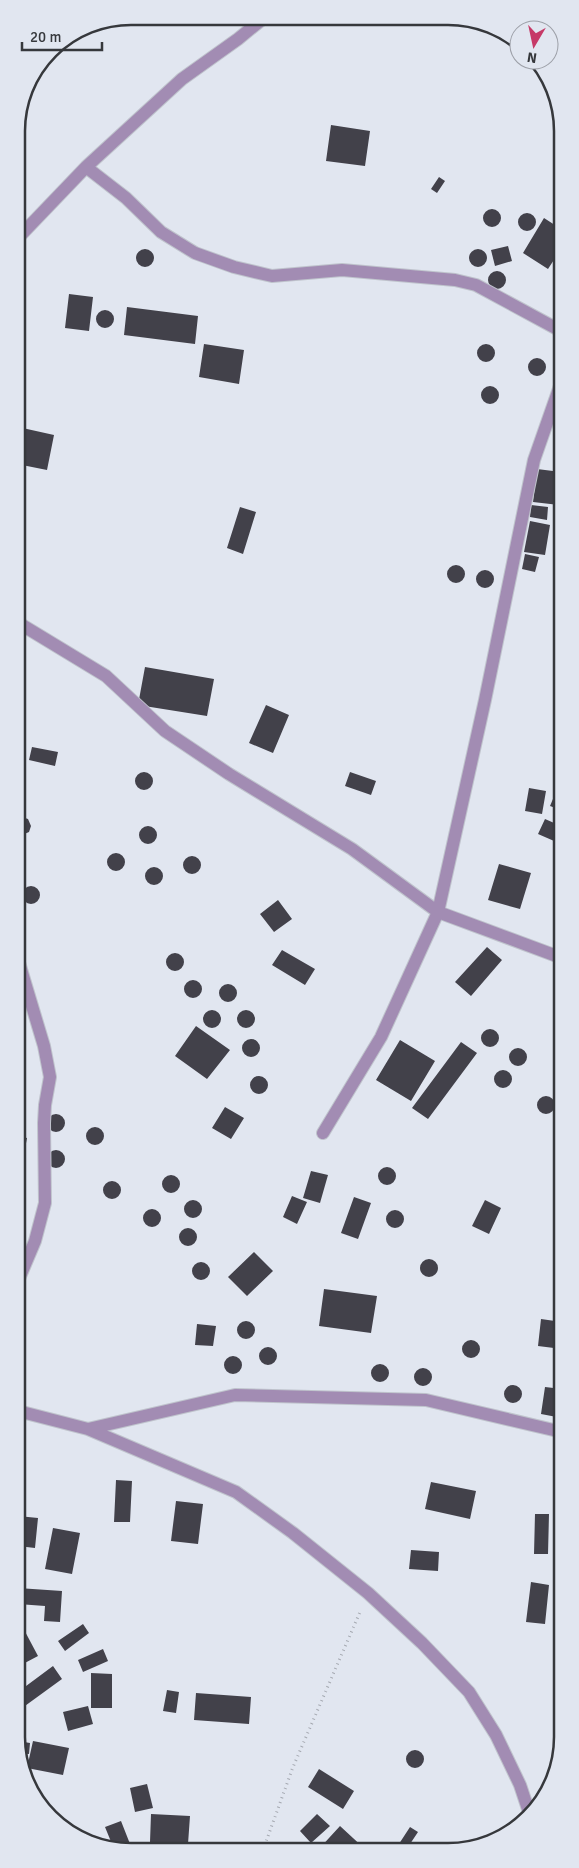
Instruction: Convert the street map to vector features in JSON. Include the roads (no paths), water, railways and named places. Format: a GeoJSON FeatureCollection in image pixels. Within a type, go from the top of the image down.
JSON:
{"type":"FeatureCollection","features":[{"type":"Feature","properties":{"kind":"street"},"geometry":{"type":"LineString","coordinates":[[25,231],[86,167],[182,79],[255,25]]}},
{"type":"Feature","properties":{"kind":"street"},"geometry":{"type":"LineString","coordinates":[[86,167],[126,198],[161,232],[195,253],[234,267],[272,276],[342,270],[455,280],[476,285],[554,327]]}},
{"type":"Feature","properties":{"kind":"street"},"geometry":{"type":"LineString","coordinates":[[323,1133],[381,1037],[438,912],[485,700],[534,460],[554,403]]}},
{"type":"Feature","properties":{"kind":"street"},"geometry":{"type":"LineString","coordinates":[[25,627],[106,676],[165,731],[229,774],[352,849],[438,912],[554,955]]}},
{"type":"Feature","properties":{"kind":"street"},"geometry":{"type":"LineString","coordinates":[[25,980],[44,1046],[50,1077],[44,1124],[45,1203],[36,1241],[25,1265]]}},
{"type":"Feature","properties":{"kind":"street"},"geometry":{"type":"LineString","coordinates":[[88,1429],[235,1394],[426,1400],[554,1430]]}},
{"type":"Feature","properties":{"kind":"street"},"geometry":{"type":"LineString","coordinates":[[25,1413],[88,1429],[236,1492],[293,1533],[368,1593],[422,1643],[469,1692],[496,1735],[520,1785],[528,1808]]}}]}
